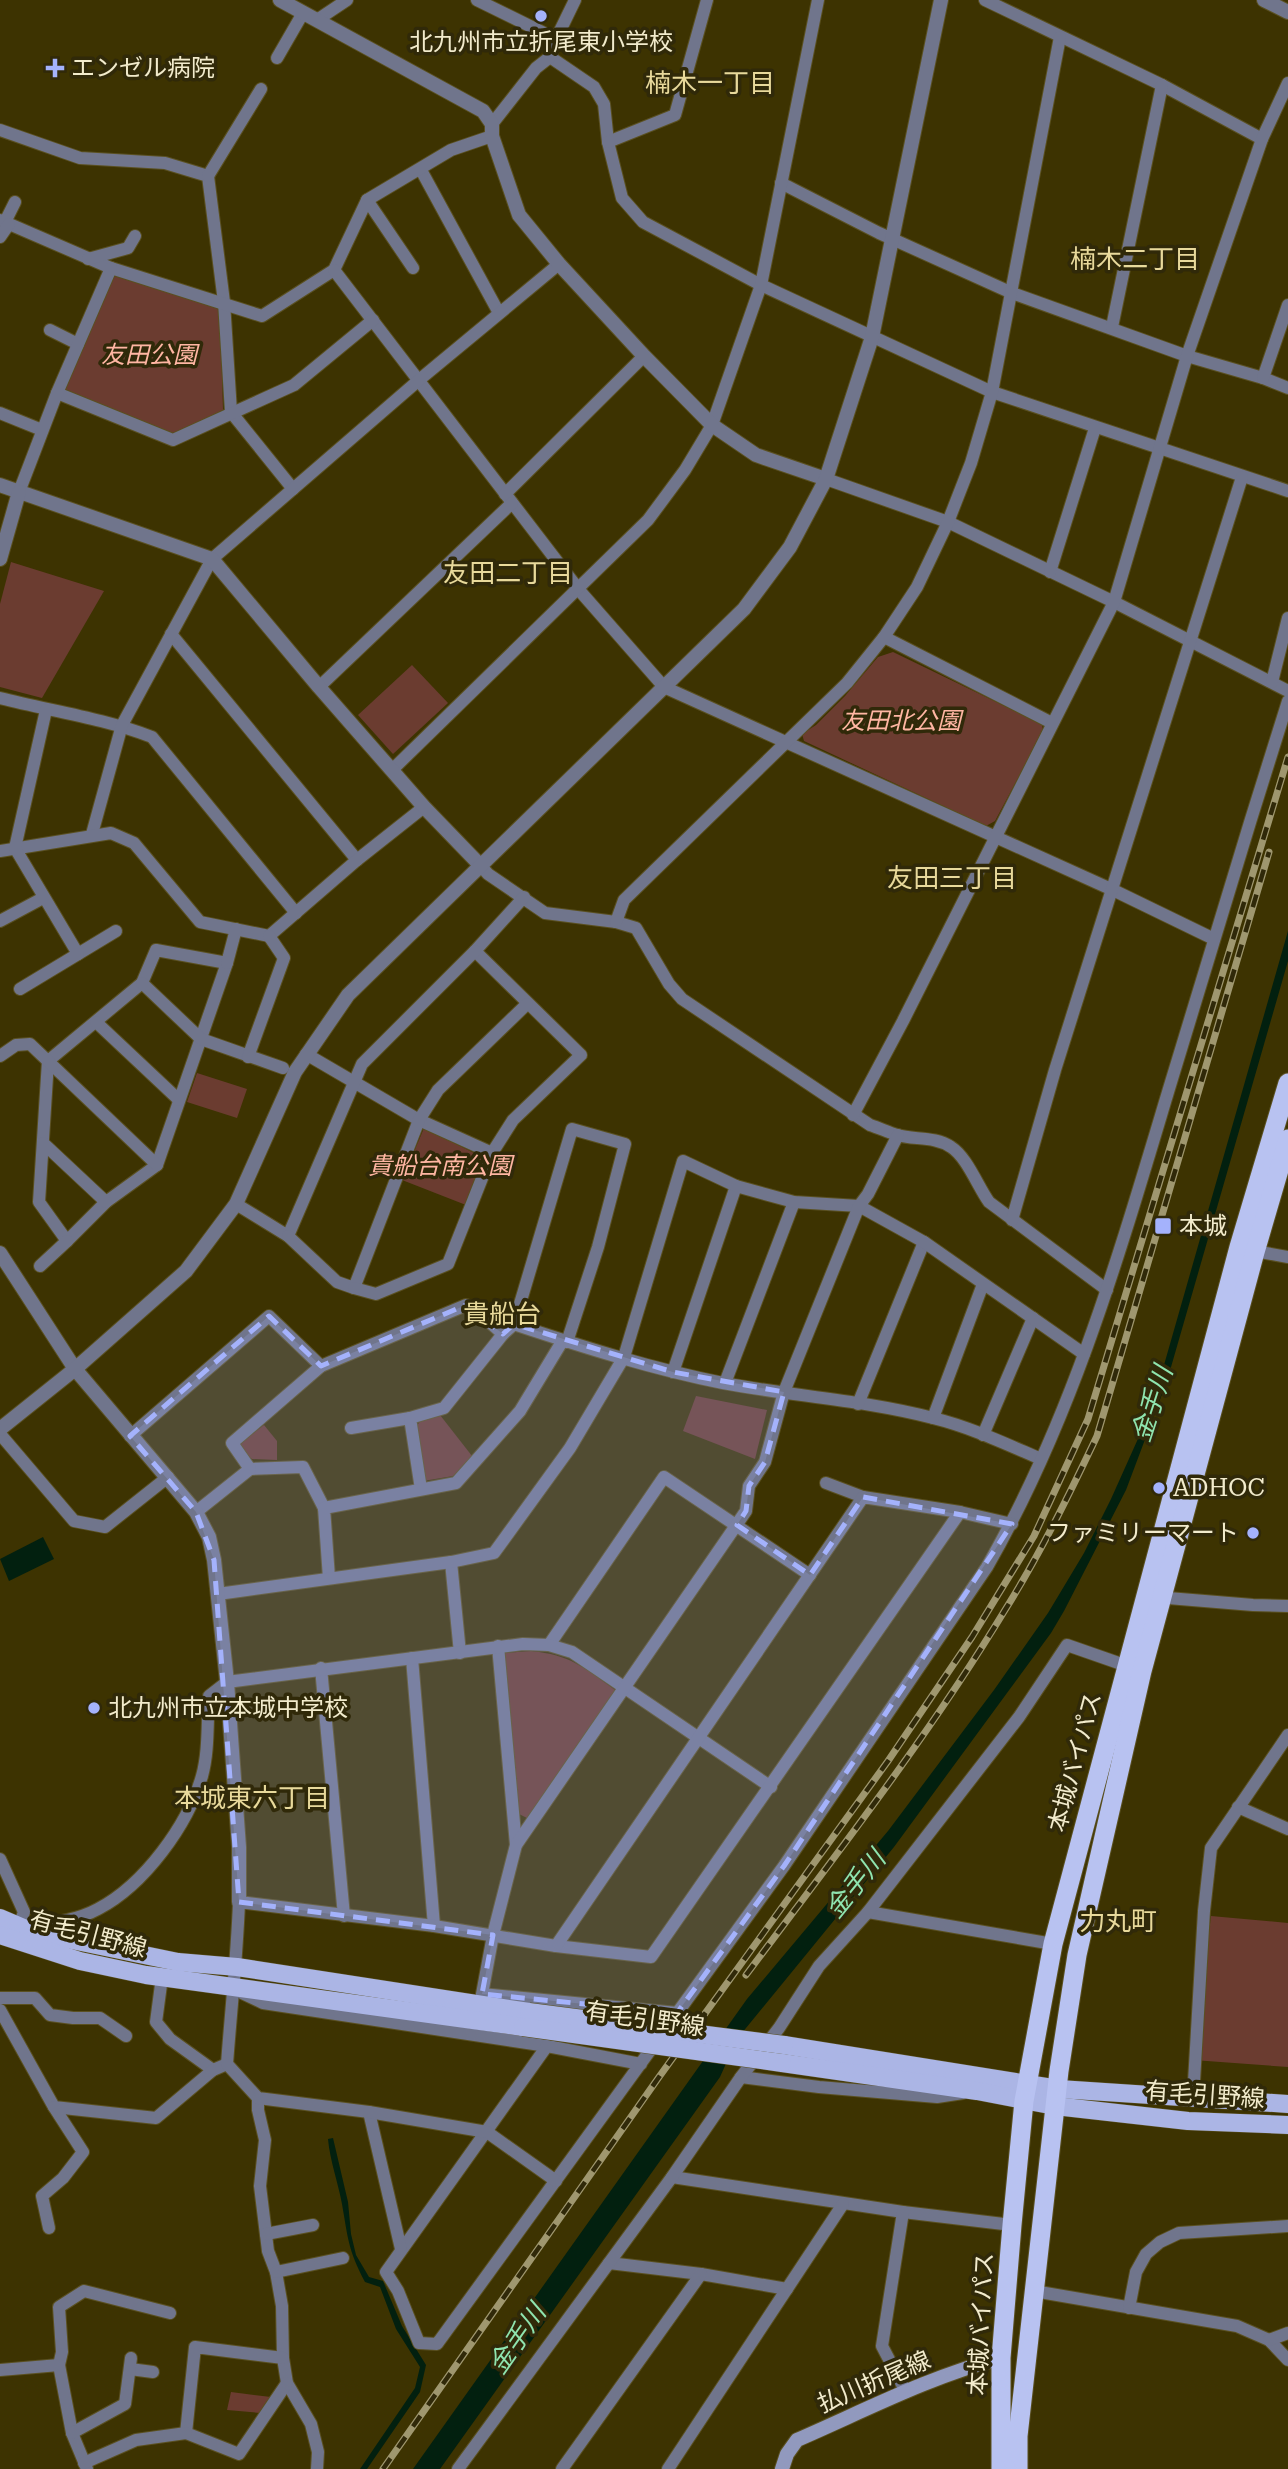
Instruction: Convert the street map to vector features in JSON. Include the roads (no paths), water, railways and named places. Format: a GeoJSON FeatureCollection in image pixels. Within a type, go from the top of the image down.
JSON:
{"type":"FeatureCollection","features":[{"type":"Feature","properties":{"kind":"highway","name":"本城バイパス"},"geometry":{"type":"LineString","coordinates":[[1001,2469],[1001,2358],[1012,2225],[1026,2092],[1053,1944],[1154,1597],[1247,1249],[1288,1083]]}},
{"type":"Feature","properties":{"kind":"highway","name":"本城バイパス"},"geometry":{"type":"LineString","coordinates":[[1247,1249],[1288,1139]]}},
{"type":"Feature","properties":{"kind":"highway","name":"本城バイパス"},"geometry":{"type":"LineString","coordinates":[[1018,2469],[1018,2437],[1059,2071],[1077,1955],[1134,1669]]}},
{"type":"Feature","properties":{"kind":"main road","name":"有毛引野線"},"geometry":{"type":"LineString","coordinates":[[0,1931],[19,1926],[33,1932],[178,1962],[237,1967],[481,1999],[526,2019]]}},
{"type":"Feature","properties":{"kind":"main road","name":"有毛引野線"},"geometry":{"type":"LineString","coordinates":[[0,1931],[80,1961],[232,1988],[526,2019],[783,2054],[1026,2092],[1188,2121],[1288,2125]]}},
{"type":"Feature","properties":{"kind":"main road","name":"有毛引野線"},"geometry":{"type":"LineString","coordinates":[[783,2054],[977,2091],[1026,2092]]}},
{"type":"Feature","properties":{"kind":"main road","name":"有毛引野線"},"geometry":{"type":"LineString","coordinates":[[1057,2098],[1193,2099],[1288,2105]]}},
{"type":"Feature","properties":{"kind":"main road","name":"払川折尾線"},"geometry":{"type":"LineString","coordinates":[[782,2469],[787,2454],[797,2440],[906,2392],[982,2362],[1001,2358]]}},
{"type":"Feature","properties":{"kind":"street"},"geometry":{"type":"LineString","coordinates":[[280,0],[483,111],[492,130],[519,215],[559,264],[712,425],[756,455],[948,522],[1114,602],[1288,691]]}},
{"type":"Feature","properties":{"kind":"street"},"geometry":{"type":"LineString","coordinates":[[317,20],[347,0]]}},
{"type":"Feature","properties":{"kind":"street"},"geometry":{"type":"LineString","coordinates":[[477,0],[556,39]]}},
{"type":"Feature","properties":{"kind":"street"},"geometry":{"type":"LineString","coordinates":[[4,222],[111,268],[262,316],[334,270],[367,200],[451,150],[492,130],[536,68],[550,57],[575,0]]}},
{"type":"Feature","properties":{"kind":"street"},"geometry":{"type":"LineString","coordinates":[[608,142],[675,115],[707,0]]}},
{"type":"Feature","properties":{"kind":"street"},"geometry":{"type":"LineString","coordinates":[[392,770],[648,520],[685,470],[712,425],[761,285],[818,0]]}},
{"type":"Feature","properties":{"kind":"street"},"geometry":{"type":"LineString","coordinates":[[168,1477],[105,1527],[74,1521],[0,1432],[186,1271],[236,1204],[295,1072],[348,995],[744,609],[790,547],[827,479],[872,337],[941,0]]}},
{"type":"Feature","properties":{"kind":"street"},"geometry":{"type":"LineString","coordinates":[[985,0],[1162,85],[1262,139]]}},
{"type":"Feature","properties":{"kind":"street"},"geometry":{"type":"LineString","coordinates":[[1264,0],[1288,12]]}},
{"type":"Feature","properties":{"kind":"street"},"geometry":{"type":"LineString","coordinates":[[277,58],[303,13]]}},
{"type":"Feature","properties":{"kind":"street"},"geometry":{"type":"LineString","coordinates":[[617,922],[625,900],[847,683],[884,637],[917,587],[948,522],[971,463],[992,392],[1060,37]]}},
{"type":"Feature","properties":{"kind":"street"},"geometry":{"type":"LineString","coordinates":[[550,57],[594,87],[604,104],[608,142],[622,198],[643,222],[761,285],[992,392],[1288,491]]}},
{"type":"Feature","properties":{"kind":"street"},"geometry":{"type":"LineString","coordinates":[[1112,327],[1162,85]]}},
{"type":"Feature","properties":{"kind":"street"},"geometry":{"type":"LineString","coordinates":[[261,89],[208,176],[224,302],[231,412],[293,489]]}},
{"type":"Feature","properties":{"kind":"street"},"geometry":{"type":"LineString","coordinates":[[853,1115],[1114,602],[1187,356],[1262,139],[1287,89]]}},
{"type":"Feature","properties":{"kind":"street"},"geometry":{"type":"LineString","coordinates":[[0,130],[80,158],[165,163],[208,176]]}},
{"type":"Feature","properties":{"kind":"street"},"geometry":{"type":"LineString","coordinates":[[421,170],[499,313]]}},
{"type":"Feature","properties":{"kind":"street"},"geometry":{"type":"LineString","coordinates":[[781,183],[1012,293],[1187,356],[1288,388]]}},
{"type":"Feature","properties":{"kind":"street"},"geometry":{"type":"LineString","coordinates":[[367,200],[413,268]]}},
{"type":"Feature","properties":{"kind":"street"},"geometry":{"type":"LineString","coordinates":[[0,237],[4,222],[15,202]]}},
{"type":"Feature","properties":{"kind":"street"},"geometry":{"type":"LineString","coordinates":[[88,259],[128,248],[135,236]]}},
{"type":"Feature","properties":{"kind":"street"},"geometry":{"type":"LineString","coordinates":[[92,834],[122,725],[212,559],[419,380],[559,264]]}},
{"type":"Feature","properties":{"kind":"street"},"geometry":{"type":"LineString","coordinates":[[1,551],[42,430],[111,268]]}},
{"type":"Feature","properties":{"kind":"street"},"geometry":{"type":"LineString","coordinates":[[334,270],[579,590],[664,687],[1113,890],[1214,939]]}},
{"type":"Feature","properties":{"kind":"street"},"geometry":{"type":"LineString","coordinates":[[1263,378],[1288,305]]}},
{"type":"Feature","properties":{"kind":"street"},"geometry":{"type":"LineString","coordinates":[[57,393],[173,440],[295,385],[373,320]]}},
{"type":"Feature","properties":{"kind":"street"},"geometry":{"type":"LineString","coordinates":[[50,330],[78,344]]}},
{"type":"Feature","properties":{"kind":"street"},"geometry":{"type":"LineString","coordinates":[[319,687],[508,499],[644,356]]}},
{"type":"Feature","properties":{"kind":"street"},"geometry":{"type":"LineString","coordinates":[[0,413],[42,430]]}},
{"type":"Feature","properties":{"kind":"street"},"geometry":{"type":"LineString","coordinates":[[1050,572],[1095,428]]}},
{"type":"Feature","properties":{"kind":"street"},"geometry":{"type":"LineString","coordinates":[[1012,1220],[1055,1070],[1242,477]]}},
{"type":"Feature","properties":{"kind":"street"},"geometry":{"type":"LineString","coordinates":[[0,485],[212,559],[319,687],[488,874],[545,913],[617,922],[636,928],[669,984],[682,999],[870,1125],[898,1135],[935,1140],[952,1148],[967,1165],[989,1202],[1107,1290]]}},
{"type":"Feature","properties":{"kind":"street"},"geometry":{"type":"LineString","coordinates":[[1272,682],[1288,618]]}},
{"type":"Feature","properties":{"kind":"street"},"geometry":{"type":"LineString","coordinates":[[171,634],[357,860]]}},
{"type":"Feature","properties":{"kind":"street"},"geometry":{"type":"LineString","coordinates":[[884,637],[1052,723]]}},
{"type":"Feature","properties":{"kind":"street"},"geometry":{"type":"LineString","coordinates":[[0,698],[122,725],[152,737],[296,913]]}},
{"type":"Feature","properties":{"kind":"street"},"geometry":{"type":"LineString","coordinates":[[547,2046],[386,2272],[398,2291],[419,2343],[437,2344],[641,2064],[784,1866],[987,1567],[1012,1524],[1064,1408],[1107,1290],[1288,701]]}},
{"type":"Feature","properties":{"kind":"street"},"geometry":{"type":"LineString","coordinates":[[46,710],[15,848],[78,954]]}},
{"type":"Feature","properties":{"kind":"street"},"geometry":{"type":"LineString","coordinates":[[269,936],[357,860],[425,807]]}},
{"type":"Feature","properties":{"kind":"street"},"geometry":{"type":"LineString","coordinates":[[0,851],[111,833],[134,843],[200,922],[269,936],[284,958],[248,1058]]}},
{"type":"Feature","properties":{"kind":"street"},"geometry":{"type":"LineString","coordinates":[[288,1236],[362,1064],[475,951],[524,897]]}},
{"type":"Feature","properties":{"kind":"street"},"geometry":{"type":"LineString","coordinates":[[0,920],[43,898]]}},
{"type":"Feature","properties":{"kind":"street"},"geometry":{"type":"LineString","coordinates":[[40,1266],[106,1202],[158,1165],[227,963],[236,929]]}},
{"type":"Feature","properties":{"kind":"street"},"geometry":{"type":"LineString","coordinates":[[20,989],[116,931]]}},
{"type":"Feature","properties":{"kind":"street"},"geometry":{"type":"LineString","coordinates":[[66,1241],[39,1202],[48,1061],[142,983],[156,950],[227,963]]}},
{"type":"Feature","properties":{"kind":"street"},"geometry":{"type":"LineString","coordinates":[[236,1204],[288,1236],[337,1282],[354,1288],[376,1294],[448,1264],[492,1153],[513,1120],[581,1055],[475,951]]}},
{"type":"Feature","properties":{"kind":"street"},"geometry":{"type":"LineString","coordinates":[[142,983],[201,1039],[248,1058],[283,1068]]}},
{"type":"Feature","properties":{"kind":"street"},"geometry":{"type":"LineString","coordinates":[[354,1288],[419,1120],[438,1090],[527,1004]]}},
{"type":"Feature","properties":{"kind":"street"},"geometry":{"type":"LineString","coordinates":[[96,1022],[178,1100]]}},
{"type":"Feature","properties":{"kind":"street"},"geometry":{"type":"LineString","coordinates":[[0,1056],[16,1045],[30,1044],[158,1165]]}},
{"type":"Feature","properties":{"kind":"street"},"geometry":{"type":"LineString","coordinates":[[306,1054],[419,1120],[492,1153]]}},
{"type":"Feature","properties":{"kind":"street"},"geometry":{"type":"LineString","coordinates":[[324,1508],[456,1483],[520,1411],[565,1341],[598,1247],[625,1144],[572,1129],[514,1324],[444,1408],[410,1418],[351,1428]]}},
{"type":"Feature","properties":{"kind":"street"},"geometry":{"type":"LineString","coordinates":[[516,1845],[746,1511],[749,1486],[765,1462],[784,1392],[859,1206],[868,1194],[898,1135]]}},
{"type":"Feature","properties":{"kind":"street"},"geometry":{"type":"LineString","coordinates":[[43,1143],[106,1202]]}},
{"type":"Feature","properties":{"kind":"street"},"geometry":{"type":"LineString","coordinates":[[218,1594],[451,1562],[494,1553],[570,1448],[624,1357],[683,1161],[736,1186],[794,1202],[859,1206],[924,1242],[1084,1354]]}},
{"type":"Feature","properties":{"kind":"street"},"geometry":{"type":"LineString","coordinates":[[673,1372],[736,1186]]}},
{"type":"Feature","properties":{"kind":"street"},"geometry":{"type":"LineString","coordinates":[[725,1383],[794,1202]]}},
{"type":"Feature","properties":{"kind":"street"},"geometry":{"type":"LineString","coordinates":[[858,1404],[924,1242]]}},
{"type":"Feature","properties":{"kind":"street"},"geometry":{"type":"LineString","coordinates":[[1247,1249],[1288,1257]]}},
{"type":"Feature","properties":{"kind":"street"},"geometry":{"type":"LineString","coordinates":[[0,1253],[75,1369],[196,1512],[212,1548],[227,1682],[239,1847],[237,1967],[232,1988],[227,2064],[258,2098],[369,2112],[487,2132],[555,2181]]}},
{"type":"Feature","properties":{"kind":"street"},"geometry":{"type":"LineString","coordinates":[[933,1418],[984,1284]]}},
{"type":"Feature","properties":{"kind":"street"},"geometry":{"type":"LineString","coordinates":[[250,1469],[232,1443],[321,1366],[466,1305],[475,1309],[503,1334]]}},
{"type":"Feature","properties":{"kind":"street"},"geometry":{"type":"LineString","coordinates":[[130,1436],[269,1316],[321,1366]]}},
{"type":"Feature","properties":{"kind":"street"},"geometry":{"type":"LineString","coordinates":[[983,1435],[1032,1318]]}},
{"type":"Feature","properties":{"kind":"street"},"geometry":{"type":"LineString","coordinates":[[514,1324],[673,1372],[933,1418],[1041,1459]]}},
{"type":"Feature","properties":{"kind":"street"},"geometry":{"type":"LineString","coordinates":[[410,1418],[422,1489]]}},
{"type":"Feature","properties":{"kind":"street"},"geometry":{"type":"LineString","coordinates":[[196,1512],[250,1469],[303,1467],[324,1508],[329,1578]]}},
{"type":"Feature","properties":{"kind":"street"},"geometry":{"type":"LineString","coordinates":[[548,1645],[664,1477],[810,1575]]}},
{"type":"Feature","properties":{"kind":"street"},"geometry":{"type":"LineString","coordinates":[[826,1483],[863,1497],[960,1512],[1012,1524]]}},
{"type":"Feature","properties":{"kind":"street"},"geometry":{"type":"LineString","coordinates":[[556,1946],[863,1497]]}},
{"type":"Feature","properties":{"kind":"street"},"geometry":{"type":"LineString","coordinates":[[239,1902],[651,1957],[960,1512]]}},
{"type":"Feature","properties":{"kind":"street"},"geometry":{"type":"LineString","coordinates":[[451,1562],[460,1653]]}},
{"type":"Feature","properties":{"kind":"street"},"geometry":{"type":"LineString","coordinates":[[1154,1597],[1288,1606]]}},
{"type":"Feature","properties":{"kind":"street"},"geometry":{"type":"LineString","coordinates":[[0,1859],[24,1912],[19,1926],[66,1922],[99,1909],[136,1881],[180,1826],[201,1777],[206,1753],[209,1696],[227,1682],[498,1646],[548,1645],[572,1652],[771,1787]]}},
{"type":"Feature","properties":{"kind":"street"},"geometry":{"type":"LineString","coordinates":[[458,2469],[779,2028],[818,1966],[868,1912],[1018,1717],[1067,1645],[1134,1669]]}},
{"type":"Feature","properties":{"kind":"street"},"geometry":{"type":"LineString","coordinates":[[498,1646],[516,1845],[493,1935],[481,1999],[677,2014]]}},
{"type":"Feature","properties":{"kind":"street"},"geometry":{"type":"LineString","coordinates":[[412,1658],[434,1926]]}},
{"type":"Feature","properties":{"kind":"street"},"geometry":{"type":"LineString","coordinates":[[321,1668],[344,1916]]}},
{"type":"Feature","properties":{"kind":"street"},"geometry":{"type":"LineString","coordinates":[[1193,2099],[1204,1911],[1211,1847],[1288,1735]]}},
{"type":"Feature","properties":{"kind":"street"},"geometry":{"type":"LineString","coordinates":[[1238,1807],[1288,1829]]}},
{"type":"Feature","properties":{"kind":"street"},"geometry":{"type":"LineString","coordinates":[[868,1912],[1053,1944]]}},
{"type":"Feature","properties":{"kind":"street"},"geometry":{"type":"LineString","coordinates":[[162,1977],[156,2022],[170,2039],[213,2070]]}},
{"type":"Feature","properties":{"kind":"street"},"geometry":{"type":"LineString","coordinates":[[232,1988],[264,2003],[547,2046],[641,2064]]}},
{"type":"Feature","properties":{"kind":"street"},"geometry":{"type":"LineString","coordinates":[[0,1998],[35,1998],[50,2015],[100,2018],[126,2036]]}},
{"type":"Feature","properties":{"kind":"street"},"geometry":{"type":"LineString","coordinates":[[0,2010],[54,2107],[83,2152],[62,2178],[42,2196],[48,2228]]}},
{"type":"Feature","properties":{"kind":"street"},"geometry":{"type":"LineString","coordinates":[[54,2107],[156,2118],[213,2070],[227,2064]]}},
{"type":"Feature","properties":{"kind":"street"},"geometry":{"type":"LineString","coordinates":[[741,2077],[937,2097],[977,2091]]}},
{"type":"Feature","properties":{"kind":"street"},"geometry":{"type":"LineString","coordinates":[[258,2098],[257,2110],[265,2140],[260,2186],[268,2252],[276,2272],[282,2306],[283,2358],[287,2383],[311,2424],[318,2452],[317,2469]]}},
{"type":"Feature","properties":{"kind":"street"},"geometry":{"type":"LineString","coordinates":[[369,2112],[401,2249]]}},
{"type":"Feature","properties":{"kind":"street"},"geometry":{"type":"LineString","coordinates":[[672,2177],[843,2204],[1012,2225]]}},
{"type":"Feature","properties":{"kind":"street"},"geometry":{"type":"LineString","coordinates":[[672,2468],[843,2204]]}},
{"type":"Feature","properties":{"kind":"street"},"geometry":{"type":"LineString","coordinates":[[903,2212],[882,2346],[906,2392]]}},
{"type":"Feature","properties":{"kind":"street"},"geometry":{"type":"LineString","coordinates":[[266,2234],[313,2225]]}},
{"type":"Feature","properties":{"kind":"street"},"geometry":{"type":"LineString","coordinates":[[1129,2308],[1136,2272],[1146,2255],[1179,2233],[1288,2226]]}},
{"type":"Feature","properties":{"kind":"street"},"geometry":{"type":"LineString","coordinates":[[276,2272],[343,2258]]}},
{"type":"Feature","properties":{"kind":"street"},"geometry":{"type":"LineString","coordinates":[[609,2263],[701,2274],[787,2289]]}},
{"type":"Feature","properties":{"kind":"street"},"geometry":{"type":"LineString","coordinates":[[562,2469],[701,2274]]}},
{"type":"Feature","properties":{"kind":"street"},"geometry":{"type":"LineString","coordinates":[[170,2312],[84,2291],[59,2307],[62,2352],[59,2365],[72,2433],[85,2466],[136,2440],[186,2433],[239,2454],[287,2383]]}},
{"type":"Feature","properties":{"kind":"street"},"geometry":{"type":"LineString","coordinates":[[1034,2291],[1237,2326],[1269,2340],[1288,2360]]}},
{"type":"Feature","properties":{"kind":"street"},"geometry":{"type":"LineString","coordinates":[[1269,2340],[1288,2333]]}},
{"type":"Feature","properties":{"kind":"street"},"geometry":{"type":"LineString","coordinates":[[186,2433],[195,2347],[283,2358]]}},
{"type":"Feature","properties":{"kind":"street"},"geometry":{"type":"LineString","coordinates":[[72,2433],[125,2404],[130,2363],[153,2372]]}},
{"type":"Feature","properties":{"kind":"street"},"geometry":{"type":"LineString","coordinates":[[0,2370],[59,2365]]}},
{"type":"Feature","properties":{"kind":"water","name":"金手川"},"geometry":{"type":"Polygon","coordinates":[[[1288,931],[1288,961],[1167,1381],[1126,1490],[1064,1611],[1051,1633],[894,1847],[737,2039],[720,2077],[440,2469],[413,2469],[747,1999],[888,1831],[994,1690],[1048,1613],[1084,1553],[1137,1441],[1160,1379],[1288,931]]]}},
{"type":"Feature","properties":{"kind":"water"},"geometry":{"type":"Polygon","coordinates":[[[43,1537],[54,1559],[9,1581],[0,1559],[43,1537]]]}},
{"type":"Feature","properties":{"kind":"water"},"geometry":{"type":"Polygon","coordinates":[[[333,2138],[348,2202],[356,2255],[369,2277],[383,2281],[402,2326],[426,2365],[420,2392],[367,2469],[360,2469],[415,2388],[420,2367],[396,2329],[380,2287],[365,2282],[355,2261],[330,2155],[328,2139],[333,2138]]]}},
{"type":"Feature","properties":{"kind":"railway"},"geometry":{"type":"LineString","coordinates":[[383,2469],[659,2077],[888,1761],[972,1637],[1034,1536],[1088,1419],[1288,757]]}},
{"type":"Feature","properties":{"kind":"railway"},"geometry":{"type":"LineString","coordinates":[[746,1975],[945,1704],[1018,1589],[1097,1436],[1269,852]]}},
{"type":"Feature","properties":{"kind":"place","name":"北九州市立折尾東小学校"},"geometry":{"type":"Point","coordinates":[541,16]}},
{"type":"Feature","properties":{"kind":"place","name":"エンゼル病院"},"geometry":{"type":"Point","coordinates":[55,68]}},
{"type":"Feature","properties":{"kind":"place","name":"本城"},"geometry":{"type":"Point","coordinates":[1163,1226]}},
{"type":"Feature","properties":{"kind":"place","name":"ADHOC"},"geometry":{"type":"Point","coordinates":[1159,1488]}},
{"type":"Feature","properties":{"kind":"place","name":"ファミリーマート"},"geometry":{"type":"Point","coordinates":[1253,1533]}},
{"type":"Feature","properties":{"kind":"place","name":"北九州市立本城中学校"},"geometry":{"type":"Point","coordinates":[94,1708]}},
{"type":"Feature","properties":{"kind":"district","name":"楠木一丁目"},"geometry":{"type":"Point","coordinates":[710,83]}},
{"type":"Feature","properties":{"kind":"district","name":"楠木二丁目"},"geometry":{"type":"Point","coordinates":[1135,259]}},
{"type":"Feature","properties":{"kind":"district","name":"友田二丁目"},"geometry":{"type":"Point","coordinates":[508,573]}},
{"type":"Feature","properties":{"kind":"district","name":"友田三丁目"},"geometry":{"type":"Point","coordinates":[952,878]}},
{"type":"Feature","properties":{"kind":"district","name":"貴船台"},"geometry":{"type":"Point","coordinates":[502,1314]}},
{"type":"Feature","properties":{"kind":"district","name":"本城東六丁目"},"geometry":{"type":"Point","coordinates":[252,1798]}},
{"type":"Feature","properties":{"kind":"district","name":"力丸町"},"geometry":{"type":"Point","coordinates":[1118,1921]}},
{"type":"Feature","properties":{"kind":"park label","name":"友田公園"},"geometry":{"type":"Point","coordinates":[149,355]}},
{"type":"Feature","properties":{"kind":"park label","name":"友田北公園"},"geometry":{"type":"Point","coordinates":[901,721]}},
{"type":"Feature","properties":{"kind":"park label","name":"貴船台南公園"},"geometry":{"type":"Point","coordinates":[440,1166]}}]}
